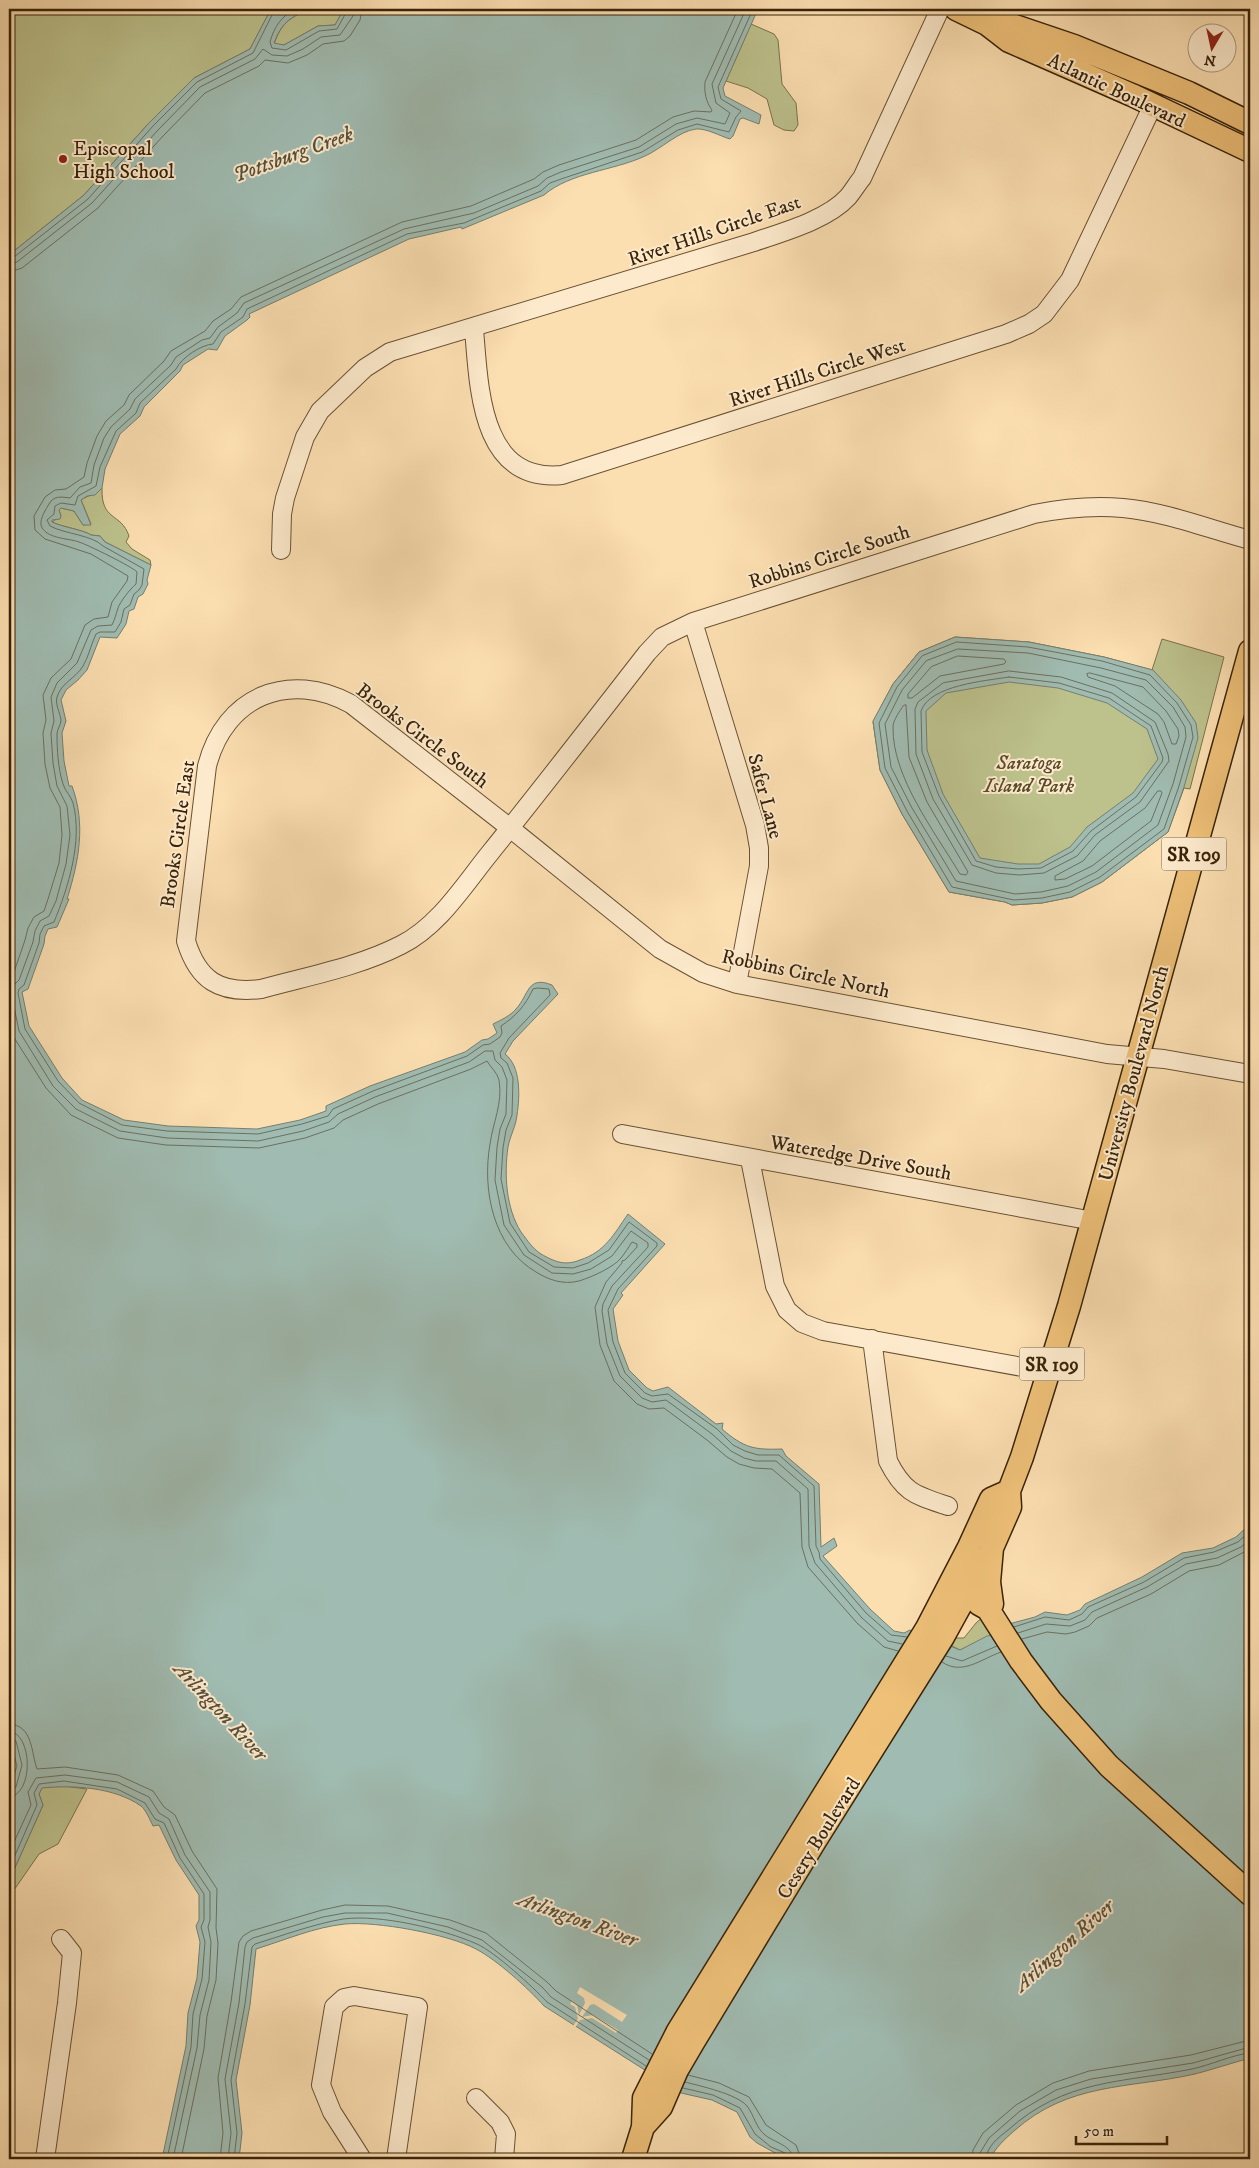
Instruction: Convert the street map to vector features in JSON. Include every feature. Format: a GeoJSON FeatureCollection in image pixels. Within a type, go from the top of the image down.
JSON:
{"type":"FeatureCollection","features":[{"type":"Feature","properties":{"kind":"main road","name":"Atlantic Boulevard"},"geometry":{"type":"LineString","coordinates":[[956,9],[987,24],[1008,41],[1250,151]]}},
{"type":"Feature","properties":{"kind":"main road","name":"Atlantic Boulevard"},"geometry":{"type":"LineString","coordinates":[[987,24],[1012,25],[1074,46],[1189,93],[1250,124]]}},
{"type":"Feature","properties":{"kind":"main road","name":"University Boulevard North"},"geometry":{"type":"LineString","coordinates":[[988,1609],[992,1604],[989,1571],[992,1548],[1010,1507],[1009,1491],[1050,1372],[1137,1057],[1244,696],[1250,652]]}},
{"type":"Feature","properties":{"kind":"main road","name":"SR 109"},"geometry":{"type":"LineString","coordinates":[[969,1547],[991,1499],[1009,1491]]}},
{"type":"Feature","properties":{"kind":"main road"},"geometry":{"type":"LineString","coordinates":[[969,1547],[971,1589],[979,1604],[988,1609],[1021,1661],[1051,1701],[1109,1766],[1250,1894]]}},
{"type":"Feature","properties":{"kind":"main road","name":"Cesery Boulevard"},"geometry":{"type":"LineString","coordinates":[[633,2159],[643,2127],[661,2107],[657,2093],[694,2041],[810,1849],[935,1633],[969,1547]]}},
{"type":"Feature","properties":{"kind":"main road","name":"Cesery Boulevard"},"geometry":{"type":"LineString","coordinates":[[935,1633],[971,1589],[992,1548]]}},
{"type":"Feature","properties":{"kind":"street","name":"River Hills Circle East"},"geometry":{"type":"LineString","coordinates":[[281,550],[282,514],[285,498],[305,437],[320,410],[365,368],[390,352],[754,242],[811,221],[830,210],[847,198],[862,178],[940,9]]}},
{"type":"Feature","properties":{"kind":"street","name":"River Hills Circle West"},"geometry":{"type":"LineString","coordinates":[[474,328],[480,396],[495,440],[502,453],[513,464],[524,471],[548,476],[562,475],[1006,334],[1029,324],[1044,314],[1070,280],[1153,106]]}},
{"type":"Feature","properties":{"kind":"street","name":"Robbins Circle South"},"geometry":{"type":"LineString","coordinates":[[205,976],[230,989],[245,991],[261,989],[354,964],[402,944],[422,932],[441,913],[510,828],[647,653],[662,637],[692,622],[1034,514],[1066,508],[1124,508],[1154,514],[1250,540]]}},
{"type":"Feature","properties":{"kind":"street","name":"Safer Lane"},"geometry":{"type":"LineString","coordinates":[[692,622],[755,825],[759,848],[759,866],[737,984]]}},
{"type":"Feature","properties":{"kind":"street","name":"Brooks Circle South"},"geometry":{"type":"LineString","coordinates":[[273,692],[295,688],[318,690],[351,704],[510,828]]}},
{"type":"Feature","properties":{"kind":"street","name":"Brooks Circle East"},"geometry":{"type":"LineString","coordinates":[[205,976],[196,967],[186,941],[207,766],[212,747],[222,730],[240,710],[256,699],[273,692]]}},
{"type":"Feature","properties":{"kind":"street","name":"Robbins Circle North"},"geometry":{"type":"LineString","coordinates":[[510,828],[660,949],[704,973],[737,984],[1098,1052],[1164,1059],[1250,1074]]}},
{"type":"Feature","properties":{"kind":"street","name":"Wateredge Drive South"},"geometry":{"type":"LineString","coordinates":[[622,1134],[1093,1220]]}},
{"type":"Feature","properties":{"kind":"street"},"geometry":{"type":"LineString","coordinates":[[750,1158],[775,1286],[787,1310],[802,1322],[823,1331],[1050,1372]]}},
{"type":"Feature","properties":{"kind":"street"},"geometry":{"type":"LineString","coordinates":[[872,1339],[888,1461],[897,1478],[907,1490],[920,1497],[948,1506]]}},
{"type":"Feature","properties":{"kind":"street"},"geometry":{"type":"LineString","coordinates":[[46,2159],[72,1954],[61,1939]]}},
{"type":"Feature","properties":{"kind":"street"},"geometry":{"type":"LineString","coordinates":[[362,2159],[332,2112],[321,2085],[334,2007],[344,1998],[354,1996],[418,2007],[396,2159]]}},
{"type":"Feature","properties":{"kind":"street"},"geometry":{"type":"LineString","coordinates":[[476,2098],[500,2122],[506,2134],[504,2159]]}},
{"type":"Feature","properties":{"kind":"green space","name":"Episcopal High School"},"geometry":{"type":"Polygon","coordinates":[[[9,9],[271,9],[250,49],[194,78],[149,123],[84,195],[9,255],[9,9]]]}},
{"type":"Feature","properties":{"kind":"green space"},"geometry":{"type":"Polygon","coordinates":[[[308,9],[344,9],[335,25],[318,26],[284,45],[274,44],[283,26],[308,9]]]}},
{"type":"Feature","properties":{"kind":"green space"},"geometry":{"type":"Polygon","coordinates":[[[751,24],[774,34],[778,40],[782,84],[796,103],[798,125],[794,131],[784,130],[774,125],[767,99],[748,88],[726,81],[751,24]]]}},
{"type":"Feature","properties":{"kind":"green space"},"geometry":{"type":"Polygon","coordinates":[[[102,488],[103,499],[108,512],[126,528],[129,536],[126,542],[132,549],[150,560],[151,565],[105,542],[100,536],[91,535],[52,522],[61,516],[59,510],[61,508],[74,511],[83,525],[91,524],[81,500],[102,488]]]}},
{"type":"Feature","properties":{"kind":"green space","name":"Saratoga Island Park"},"geometry":{"type":"Polygon","coordinates":[[[955,637],[1029,642],[1104,657],[1152,670],[1162,639],[1224,657],[1190,789],[1184,788],[1168,832],[1102,882],[1072,897],[1042,903],[1012,905],[1005,902],[949,892],[902,814],[880,770],[873,722],[893,684],[919,652],[955,637]]]}},
{"type":"Feature","properties":{"kind":"green space"},"geometry":{"type":"Polygon","coordinates":[[[1001,1601],[1005,1625],[993,1635],[960,1650],[950,1645],[954,1638],[964,1638],[976,1623],[1001,1601]]]}},
{"type":"Feature","properties":{"kind":"green space"},"geometry":{"type":"Polygon","coordinates":[[[9,1734],[17,1766],[9,1792],[9,1734]]]}},
{"type":"Feature","properties":{"kind":"green space"},"geometry":{"type":"Polygon","coordinates":[[[64,1786],[87,1789],[58,1844],[39,1854],[14,1890],[9,1892],[9,1876],[13,1872],[43,1805],[39,1794],[42,1787],[64,1786]]]}},
{"type":"Feature","properties":{"kind":"water"},"geometry":{"type":"Polygon","coordinates":[[[271,9],[308,9],[291,19],[280,30],[274,43],[284,45],[318,26],[335,25],[344,9],[758,9],[723,88],[725,96],[761,115],[759,124],[743,118],[740,119],[730,139],[713,132],[696,129],[690,130],[645,156],[567,181],[544,195],[462,229],[461,227],[409,239],[249,314],[250,317],[247,320],[225,336],[217,350],[208,349],[183,365],[180,371],[144,407],[140,416],[120,434],[105,469],[102,488],[95,495],[87,496],[81,500],[91,525],[83,525],[74,511],[61,508],[59,510],[60,519],[52,520],[56,524],[100,536],[105,542],[151,565],[147,580],[148,584],[143,594],[138,597],[134,609],[129,611],[126,624],[117,638],[100,637],[87,670],[66,690],[61,700],[66,721],[62,733],[64,761],[69,786],[72,786],[79,814],[78,857],[67,899],[69,899],[57,927],[48,929],[28,989],[22,992],[29,1026],[62,1078],[82,1100],[124,1120],[168,1126],[257,1129],[300,1120],[326,1111],[326,1106],[370,1086],[465,1052],[482,1040],[488,1039],[497,1033],[493,1024],[514,1011],[533,985],[544,983],[552,985],[558,994],[513,1041],[505,1054],[514,1066],[519,1091],[516,1119],[508,1147],[506,1169],[509,1202],[516,1223],[535,1249],[546,1257],[560,1262],[570,1263],[589,1257],[608,1242],[628,1214],[665,1244],[621,1293],[623,1295],[613,1309],[618,1341],[629,1370],[647,1388],[653,1391],[668,1387],[716,1424],[723,1423],[722,1429],[743,1444],[764,1449],[782,1449],[786,1456],[819,1484],[821,1547],[834,1538],[837,1546],[823,1556],[870,1609],[894,1631],[904,1633],[910,1630],[960,1650],[987,1636],[993,1635],[1005,1625],[1035,1617],[1045,1612],[1067,1615],[1080,1610],[1085,1604],[1142,1577],[1182,1553],[1213,1548],[1236,1537],[1250,1524],[1250,2058],[1195,2074],[1078,2095],[1035,2115],[1014,2131],[998,2147],[990,2159],[786,2159],[750,2137],[737,2112],[712,2100],[681,2093],[544,2006],[512,1975],[476,1949],[448,1938],[412,1930],[375,1925],[345,1924],[311,1931],[256,1949],[250,2005],[236,2080],[242,2133],[239,2159],[162,2159],[186,2046],[188,2013],[197,1978],[200,1942],[196,1926],[199,1920],[199,1895],[176,1860],[159,1825],[153,1826],[141,1806],[119,1795],[80,1787],[42,1788],[39,1794],[43,1805],[13,1872],[9,1876],[9,1792],[17,1766],[9,1734],[9,255],[84,195],[149,123],[194,78],[250,49],[271,9]]]}},
{"type":"Feature","properties":{"kind":"water"},"geometry":{"type":"Polygon","coordinates":[[[955,637],[1029,642],[1104,657],[1153,670],[1181,700],[1196,723],[1198,738],[1184,787],[1168,832],[1102,882],[1072,897],[1042,903],[1012,905],[1005,902],[949,892],[902,814],[880,770],[873,721],[893,684],[919,652],[955,637]],[[1009,682],[946,693],[926,711],[927,750],[943,794],[980,858],[1018,864],[1039,864],[1070,847],[1087,827],[1133,793],[1158,759],[1147,729],[1107,703],[1058,688],[1009,682]]]}},
{"type":"Feature","properties":{"kind":"pier"},"geometry":{"type":"Polygon","coordinates":[[[580,1987],[627,2015],[622,2022],[594,2004],[590,2005],[582,2017],[593,2015],[618,2030],[616,2033],[592,2018],[580,2020],[575,2028],[573,2026],[578,2019],[575,2007],[570,2004],[572,2001],[577,2005],[579,2015],[585,2003],[584,1998],[577,1993],[580,1987]]]}},
{"type":"Feature","properties":{"kind":"place","name":"Episcopal High School"},"geometry":{"type":"Point","coordinates":[63,159]}},
{"type":"Feature","properties":{"kind":"water label","name":"Pottsburg Creek"},"geometry":{"type":"Point","coordinates":[293,154]}},
{"type":"Feature","properties":{"kind":"water label","name":"Arlington River"},"geometry":{"type":"Point","coordinates":[221,1711]}},
{"type":"Feature","properties":{"kind":"water label","name":"Arlington River"},"geometry":{"type":"Point","coordinates":[578,1919]}},
{"type":"Feature","properties":{"kind":"water label","name":"Arlington River"},"geometry":{"type":"Point","coordinates":[1064,1945]}}]}
